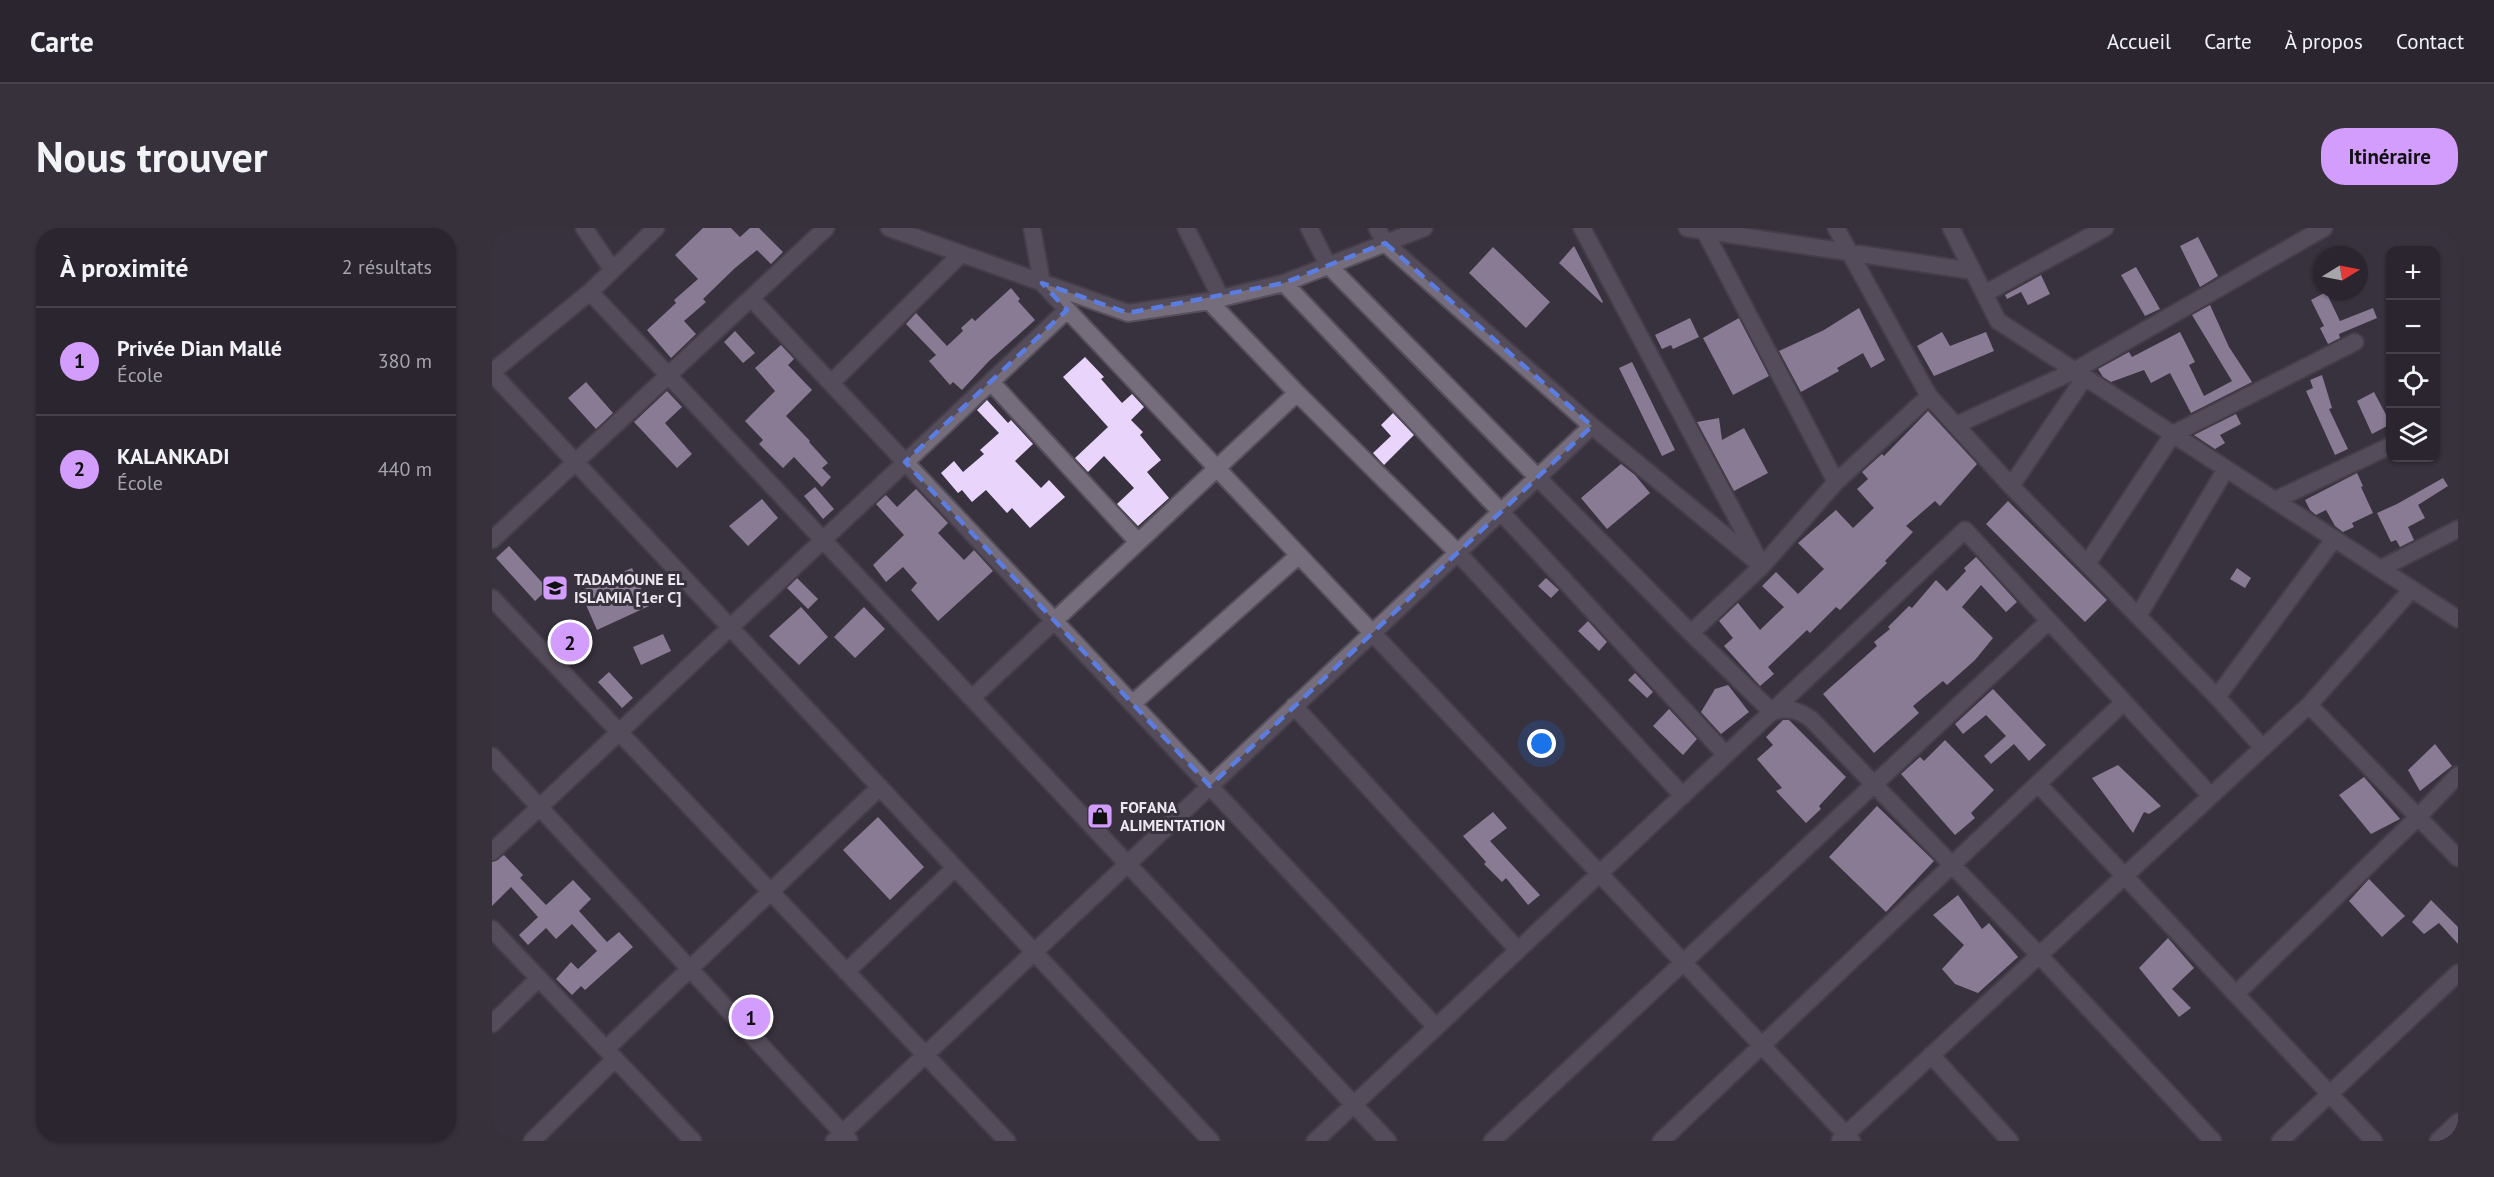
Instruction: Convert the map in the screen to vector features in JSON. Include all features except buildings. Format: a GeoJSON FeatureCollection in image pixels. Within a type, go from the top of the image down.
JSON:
{"type":"FeatureCollection","features":[{"type":"Feature","properties":{"kind":"street"},"geometry":{"type":"LineString","coordinates":[[584,228],[612,269]]}},
{"type":"Feature","properties":{"kind":"street"},"geometry":{"type":"LineString","coordinates":[[656,228],[590,292],[492,373],[1211,1141]]}},
{"type":"Feature","properties":{"kind":"street"},"geometry":{"type":"LineString","coordinates":[[492,540],[826,228]]}},
{"type":"Feature","properties":{"kind":"street"},"geometry":{"type":"LineString","coordinates":[[889,228],[1128,313],[1215,299],[1284,283],[1329,265],[1381,235],[1424,228]]}},
{"type":"Feature","properties":{"kind":"street"},"geometry":{"type":"LineString","coordinates":[[1032,228],[1042,283],[1762,1045],[1846,1139],[1931,1055],[2309,705],[2412,589]]}},
{"type":"Feature","properties":{"kind":"street"},"geometry":{"type":"LineString","coordinates":[[1186,228],[1215,299],[1297,393],[1457,552],[1683,795]]}},
{"type":"Feature","properties":{"kind":"street"},"geometry":{"type":"LineString","coordinates":[[1309,228],[1329,265],[1691,633],[1772,712]]}},
{"type":"Feature","properties":{"kind":"street"},"geometry":{"type":"LineString","coordinates":[[1582,228],[1762,566]]}},
{"type":"Feature","properties":{"kind":"street"},"geometry":{"type":"LineString","coordinates":[[1687,228],[1973,271]]}},
{"type":"Feature","properties":{"kind":"street"},"geometry":{"type":"LineString","coordinates":[[1836,228],[1929,396],[2011,486],[2217,697],[2263,748]]}},
{"type":"Feature","properties":{"kind":"street"},"geometry":{"type":"LineString","coordinates":[[1951,228],[1998,321],[2458,619]]}},
{"type":"Feature","properties":{"kind":"street"},"geometry":{"type":"LineString","coordinates":[[1984,294],[2082,233],[2104,228]]}},
{"type":"Feature","properties":{"kind":"street"},"geometry":{"type":"LineString","coordinates":[[1956,425],[2080,374],[2324,228]]}},
{"type":"Feature","properties":{"kind":"street"},"geometry":{"type":"LineString","coordinates":[[1704,229],[1836,482]]}},
{"type":"Feature","properties":{"kind":"street"},"geometry":{"type":"LineString","coordinates":[[1381,235],[1592,426],[1762,566]]}},
{"type":"Feature","properties":{"kind":"street"},"geometry":{"type":"LineString","coordinates":[[831,383],[961,254]]}},
{"type":"Feature","properties":{"kind":"street"},"geometry":{"type":"LineString","coordinates":[[1284,283],[1501,512],[1726,755]]}},
{"type":"Feature","properties":{"kind":"street"},"geometry":{"type":"LineString","coordinates":[[590,292],[1388,1141]]}},
{"type":"Feature","properties":{"kind":"street"},"geometry":{"type":"LineString","coordinates":[[751,298],[1436,1027]]}},
{"type":"Feature","properties":{"kind":"street"},"geometry":{"type":"LineString","coordinates":[[492,852],[1067,310]]}},
{"type":"Feature","properties":{"kind":"street"},"geometry":{"type":"LineString","coordinates":[[2087,564],[2173,434],[2355,342]]}},
{"type":"Feature","properties":{"kind":"street"},"geometry":{"type":"LineString","coordinates":[[2011,486],[2080,374]]}},
{"type":"Feature","properties":{"kind":"street"},"geometry":{"type":"LineString","coordinates":[[991,381],[1138,542]]}},
{"type":"Feature","properties":{"kind":"street"},"geometry":{"type":"LineString","coordinates":[[972,698],[1297,393]]}},
{"type":"Feature","properties":{"kind":"street"},"geometry":{"type":"LineString","coordinates":[[1691,633],[1762,566],[1836,482],[1929,396]]}},
{"type":"Feature","properties":{"kind":"street"},"geometry":{"type":"LineString","coordinates":[[492,756],[690,969],[842,1138],[925,1054],[1592,426]]}},
{"type":"Feature","properties":{"kind":"street"},"geometry":{"type":"LineString","coordinates":[[2275,500],[2386,448]]}},
{"type":"Feature","properties":{"kind":"street"},"geometry":{"type":"LineString","coordinates":[[2138,616],[2226,469]]}},
{"type":"Feature","properties":{"kind":"street"},"geometry":{"type":"LineString","coordinates":[[2380,569],[2458,529]]}},
{"type":"Feature","properties":{"kind":"street"},"geometry":{"type":"LineString","coordinates":[[1315,1141],[1965,530],[2211,796]]}},
{"type":"Feature","properties":{"kind":"street"},"geometry":{"type":"LineString","coordinates":[[2217,697],[2334,539]]}},
{"type":"Feature","properties":{"kind":"street"},"geometry":{"type":"LineString","coordinates":[[1132,704],[1299,555]]}},
{"type":"Feature","properties":{"kind":"street"},"geometry":{"type":"LineString","coordinates":[[492,598],[1007,1141]]}},
{"type":"Feature","properties":{"kind":"street"},"geometry":{"type":"LineString","coordinates":[[1492,1141],[2049,621]]}},
{"type":"Feature","properties":{"kind":"street"},"geometry":{"type":"LineString","coordinates":[[1661,1141],[2124,702]]}},
{"type":"Feature","properties":{"kind":"street"},"geometry":{"type":"LineString","coordinates":[[2309,705],[2458,858]]}},
{"type":"Feature","properties":{"kind":"street"},"geometry":{"type":"LineString","coordinates":[[1294,706],[1518,950]]}},
{"type":"Feature","properties":{"kind":"street"},"geometry":{"type":"LineString","coordinates":[[1772,712],[1789,709],[1799,711],[1811,719],[2039,955],[2212,1141]]}},
{"type":"Feature","properties":{"kind":"street"},"geometry":{"type":"LineString","coordinates":[[2236,994],[2418,817],[2458,775]]}},
{"type":"Feature","properties":{"kind":"street"},"geometry":{"type":"LineString","coordinates":[[2038,784],[2374,1141]]}},
{"type":"Feature","properties":{"kind":"street"},"geometry":{"type":"LineString","coordinates":[[532,1141],[690,969],[880,787]]}},
{"type":"Feature","properties":{"kind":"street"},"geometry":{"type":"LineString","coordinates":[[846,972],[955,868]]}},
{"type":"Feature","properties":{"kind":"street"},"geometry":{"type":"LineString","coordinates":[[492,929],[693,1141]]}},
{"type":"Feature","properties":{"kind":"street"},"geometry":{"type":"LineString","coordinates":[[2280,1141],[2458,973]]}},
{"type":"Feature","properties":{"kind":"street"},"geometry":{"type":"LineString","coordinates":[[492,1024],[539,978]]}},
{"type":"Feature","properties":{"kind":"street"},"geometry":{"type":"LineString","coordinates":[[1931,1055],[2010,1141]]}},
{"type":"Feature","properties":{"kind":"street"},"geometry":{"type":"LineString","coordinates":[[2438,1141],[2458,1122]]}},
{"type":"Feature","properties":{"kind":"highlighted area"},"geometry":{"type":"Polygon","coordinates":[[[1385,243],[1592,426],[1210,786],[905,462],[1067,310],[1042,283],[1128,313],[1284,283],[1385,243]]]}},
{"type":"Feature","properties":{"kind":"place","name":"TADAMOUNE EL ISLAMIA [1er C]"},"geometry":{"type":"Point","coordinates":[555,588]}},
{"type":"Feature","properties":{"kind":"place","name":"KALANKADI"},"geometry":{"type":"Point","coordinates":[570,642]}},
{"type":"Feature","properties":{"kind":"place","name":"FOFANA ALIMENTATION"},"geometry":{"type":"Point","coordinates":[1100,816]}},
{"type":"Feature","properties":{"kind":"place","name":"Privée Dian Mallé"},"geometry":{"type":"Point","coordinates":[751,1017]}}]}
